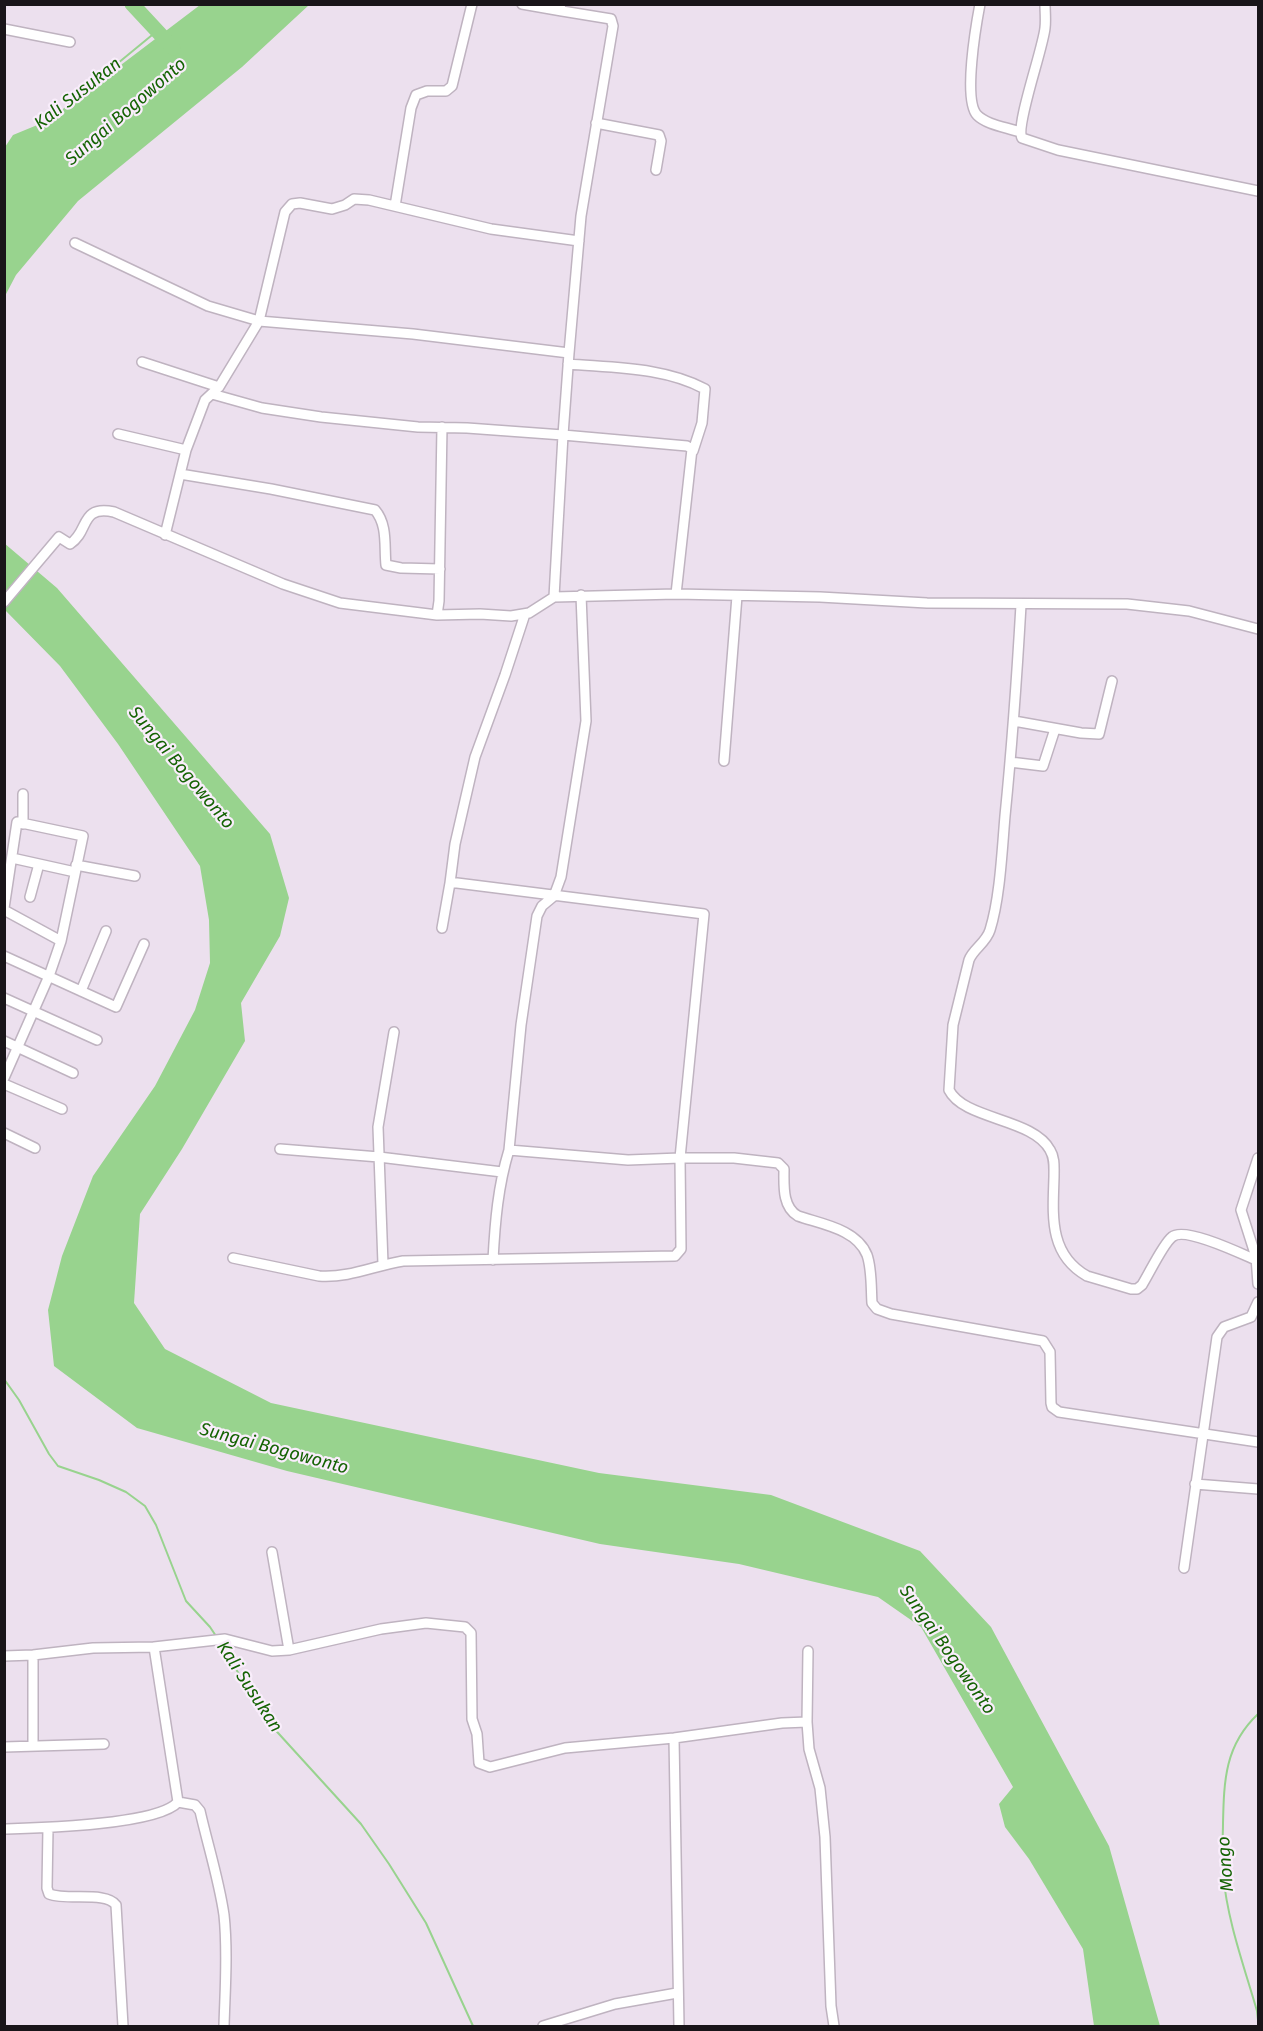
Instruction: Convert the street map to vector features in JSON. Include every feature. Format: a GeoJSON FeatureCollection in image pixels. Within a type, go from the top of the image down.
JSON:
{"type":"FeatureCollection","features":[{"type":"Feature","properties":{"kind":"street"},"geometry":{"type":"LineString","coordinates":[[395,206],[411,108],[416,95],[427,91],[447,92],[452,86],[472,4]]}},
{"type":"Feature","properties":{"kind":"street"},"geometry":{"type":"LineString","coordinates":[[522,4],[560,8],[611,19],[613,23],[579,241],[562,435],[554,597]]}},
{"type":"Feature","properties":{"kind":"street"},"geometry":{"type":"LineString","coordinates":[[980,4],[973,50],[970,100],[974,112],[982,119],[1020,132]]}},
{"type":"Feature","properties":{"kind":"street"},"geometry":{"type":"LineString","coordinates":[[1045,4],[1045,27],[1020,132],[1022,138],[1058,150],[1258,191]]}},
{"type":"Feature","properties":{"kind":"street"},"geometry":{"type":"LineString","coordinates":[[4,29],[70,42]]}},
{"type":"Feature","properties":{"kind":"street"},"geometry":{"type":"LineString","coordinates":[[596,123],[659,135],[656,170]]}},
{"type":"Feature","properties":{"kind":"street"},"geometry":{"type":"LineString","coordinates":[[165,535],[186,450],[205,400],[215,391],[259,321],[285,212],[292,204],[300,203],[332,209],[354,199],[369,200],[491,230],[579,241]]}},
{"type":"Feature","properties":{"kind":"street"},"geometry":{"type":"LineString","coordinates":[[75,243],[208,306],[259,321],[413,334],[569,353]]}},
{"type":"Feature","properties":{"kind":"street"},"geometry":{"type":"LineString","coordinates":[[142,362],[262,408],[321,417],[418,427],[562,435],[687,446],[693,451]]}},
{"type":"Feature","properties":{"kind":"street"},"geometry":{"type":"LineString","coordinates":[[568,364],[661,373],[688,380],[705,389],[702,423],[693,451],[676,594]]}},
{"type":"Feature","properties":{"kind":"street"},"geometry":{"type":"LineString","coordinates":[[437,615],[442,427]]}},
{"type":"Feature","properties":{"kind":"street"},"geometry":{"type":"LineString","coordinates":[[118,434],[186,450]]}},
{"type":"Feature","properties":{"kind":"street"},"geometry":{"type":"LineString","coordinates":[[180,474],[375,510],[381,517],[383,526],[386,565],[401,568],[440,569]]}},
{"type":"Feature","properties":{"kind":"street"},"geometry":{"type":"LineString","coordinates":[[4,602],[59,537],[69,544],[75,540],[89,515],[104,510],[114,512],[283,584],[340,603],[437,615],[511,616],[525,614],[554,597],[676,594],[820,597],[927,603],[1107,604],[1189,611],[1258,628]]}},
{"type":"Feature","properties":{"kind":"street"},"geometry":{"type":"LineString","coordinates":[[493,1260],[495,1212],[508,1150],[532,942],[538,911],[554,896],[561,877],[586,721],[581,595]]}},
{"type":"Feature","properties":{"kind":"street"},"geometry":{"type":"LineString","coordinates":[[724,761],[736,596]]}},
{"type":"Feature","properties":{"kind":"street"},"geometry":{"type":"LineString","coordinates":[[1021,604],[1014,722],[1000,874],[990,930],[970,957],[953,1025],[948,1084],[952,1095],[959,1102],[1034,1135],[1048,1146],[1054,1161],[1053,1223],[1056,1239],[1065,1256],[1081,1272],[1131,1289],[1140,1287],[1170,1238],[1179,1234],[1199,1238],[1256,1260]]}},
{"type":"Feature","properties":{"kind":"street"},"geometry":{"type":"LineString","coordinates":[[442,928],[454,844],[475,757],[525,614]]}},
{"type":"Feature","properties":{"kind":"street"},"geometry":{"type":"LineString","coordinates":[[1014,722],[1099,734],[1112,681]]}},
{"type":"Feature","properties":{"kind":"street"},"geometry":{"type":"LineString","coordinates":[[1010,762],[1043,766],[1054,729]]}},
{"type":"Feature","properties":{"kind":"street"},"geometry":{"type":"LineString","coordinates":[[23,794],[23,824]]}},
{"type":"Feature","properties":{"kind":"street"},"geometry":{"type":"LineString","coordinates":[[4,1078],[49,976],[61,941],[82,836],[17,822],[9,846],[12,858],[4,909],[61,941]]}},
{"type":"Feature","properties":{"kind":"street"},"geometry":{"type":"LineString","coordinates":[[12,858],[39,864],[135,876]]}},
{"type":"Feature","properties":{"kind":"street"},"geometry":{"type":"LineString","coordinates":[[30,897],[39,864]]}},
{"type":"Feature","properties":{"kind":"street"},"geometry":{"type":"LineString","coordinates":[[233,1258],[332,1277],[353,1274],[383,1264],[440,1260],[678,1255],[681,1249],[680,1158],[704,914],[466,883],[450,883]]}},
{"type":"Feature","properties":{"kind":"street"},"geometry":{"type":"LineString","coordinates":[[81,991],[106,931]]}},
{"type":"Feature","properties":{"kind":"street"},"geometry":{"type":"LineString","coordinates":[[4,956],[116,1007],[144,944]]}},
{"type":"Feature","properties":{"kind":"street"},"geometry":{"type":"LineString","coordinates":[[4,998],[97,1040]]}},
{"type":"Feature","properties":{"kind":"street"},"geometry":{"type":"LineString","coordinates":[[383,1264],[378,1127],[394,1032]]}},
{"type":"Feature","properties":{"kind":"street"},"geometry":{"type":"LineString","coordinates":[[4,1041],[73,1072]]}},
{"type":"Feature","properties":{"kind":"street"},"geometry":{"type":"LineString","coordinates":[[4,1084],[62,1108]]}},
{"type":"Feature","properties":{"kind":"street"},"geometry":{"type":"LineString","coordinates":[[4,1133],[35,1148]]}},
{"type":"Feature","properties":{"kind":"street"},"geometry":{"type":"LineString","coordinates":[[279,1149],[379,1157],[502,1172]]}},
{"type":"Feature","properties":{"kind":"street"},"geometry":{"type":"LineString","coordinates":[[508,1150],[628,1160],[734,1158],[778,1163],[782,1165],[786,1200],[791,1212],[849,1234],[862,1247],[867,1257],[872,1303],[877,1309],[891,1314],[1043,1341],[1050,1352],[1051,1403],[1055,1410],[1063,1413],[1258,1442]]}},
{"type":"Feature","properties":{"kind":"street"},"geometry":{"type":"LineString","coordinates":[[1258,1158],[1241,1210],[1256,1260],[1258,1284]]}},
{"type":"Feature","properties":{"kind":"street"},"geometry":{"type":"LineString","coordinates":[[1184,1568],[1217,1336],[1227,1325],[1251,1317],[1258,1302]]}},
{"type":"Feature","properties":{"kind":"street"},"geometry":{"type":"LineString","coordinates":[[1195,1484],[1258,1489]]}},
{"type":"Feature","properties":{"kind":"street"},"geometry":{"type":"LineString","coordinates":[[272,1552],[289,1650]]}},
{"type":"Feature","properties":{"kind":"street"},"geometry":{"type":"LineString","coordinates":[[4,1656],[93,1648],[154,1647],[225,1639],[272,1651],[289,1650],[381,1629],[426,1623],[465,1627],[471,1634],[472,1719],[477,1734],[477,1756],[479,1763],[490,1767],[565,1748],[807,1722]]}},
{"type":"Feature","properties":{"kind":"street"},"geometry":{"type":"LineString","coordinates":[[154,1647],[178,1802]]}},
{"type":"Feature","properties":{"kind":"street"},"geometry":{"type":"LineString","coordinates":[[808,1651],[807,1722],[809,1749],[820,1788],[825,1837],[834,2026]]}},
{"type":"Feature","properties":{"kind":"street"},"geometry":{"type":"LineString","coordinates":[[33,1655],[33,1746]]}},
{"type":"Feature","properties":{"kind":"street"},"geometry":{"type":"LineString","coordinates":[[674,1738],[679,2026]]}},
{"type":"Feature","properties":{"kind":"street"},"geometry":{"type":"LineString","coordinates":[[4,1747],[104,1744]]}},
{"type":"Feature","properties":{"kind":"street"},"geometry":{"type":"LineString","coordinates":[[4,1829],[120,1822],[169,1809],[178,1802],[195,1805],[200,1811],[224,1917],[226,1977],[224,2026]]}},
{"type":"Feature","properties":{"kind":"street"},"geometry":{"type":"LineString","coordinates":[[48,1828],[48,1893],[55,1896],[109,1898],[118,1908],[123,2026]]}},
{"type":"Feature","properties":{"kind":"street"},"geometry":{"type":"LineString","coordinates":[[543,2026],[615,2004],[677,1993]]}},
{"type":"Feature","properties":{"kind":"water","name":"Sungai Bogowonto"},"geometry":{"type":"Polygon","coordinates":[[[200,5],[309,5],[242,67],[78,201],[16,275],[5,296],[5,147],[13,135],[47,121],[200,5]]]}},
{"type":"Feature","properties":{"kind":"water","name":"Sungai Bogowonto"},"geometry":{"type":"Polygon","coordinates":[[[4,543],[57,588],[270,834],[289,898],[280,936],[241,1003],[245,1041],[182,1149],[140,1214],[134,1303],[165,1349],[271,1403],[599,1473],[771,1495],[920,1551],[991,1627],[1109,1846],[1160,2026],[1094,2026],[1083,1949],[1029,1859],[1005,1827],[999,1804],[1013,1787],[921,1627],[878,1597],[739,1564],[600,1544],[287,1471],[137,1428],[54,1366],[48,1310],[62,1256],[93,1176],[155,1086],[195,1010],[210,963],[209,920],[200,866],[118,744],[60,666],[5,610],[4,543]]]}},
{"type":"Feature","properties":{"kind":"waterway","name":"Sungai Bogowonto"},"geometry":{"type":"LineString","coordinates":[[132,4],[173,48]]}},
{"type":"Feature","properties":{"kind":"waterway","name":"Kali Susukan"},"geometry":{"type":"LineString","coordinates":[[84,91],[157,31]]}},
{"type":"Feature","properties":{"kind":"waterway","name":"Kali Susukan"},"geometry":{"type":"LineString","coordinates":[[66,106],[80,95]]}},
{"type":"Feature","properties":{"kind":"waterway","name":"Kali Susukan"},"geometry":{"type":"LineString","coordinates":[[47,121],[61,110]]}},
{"type":"Feature","properties":{"kind":"waterway","name":"Kali Susukan"},"geometry":{"type":"LineString","coordinates":[[4,1379],[58,1466],[126,1492],[145,1506],[156,1525],[186,1601],[216,1636]]}},
{"type":"Feature","properties":{"kind":"waterway","name":"Kali Susukan"},"geometry":{"type":"LineString","coordinates":[[220,1643],[269,1723],[361,1824],[389,1864],[426,1923],[473,2026]]}},
{"type":"Feature","properties":{"kind":"waterway","name":"Mongo"},"geometry":{"type":"LineString","coordinates":[[1258,1714],[1239,1738],[1228,1764],[1224,1792],[1222,1855],[1228,1908],[1258,2020]]}}]}
